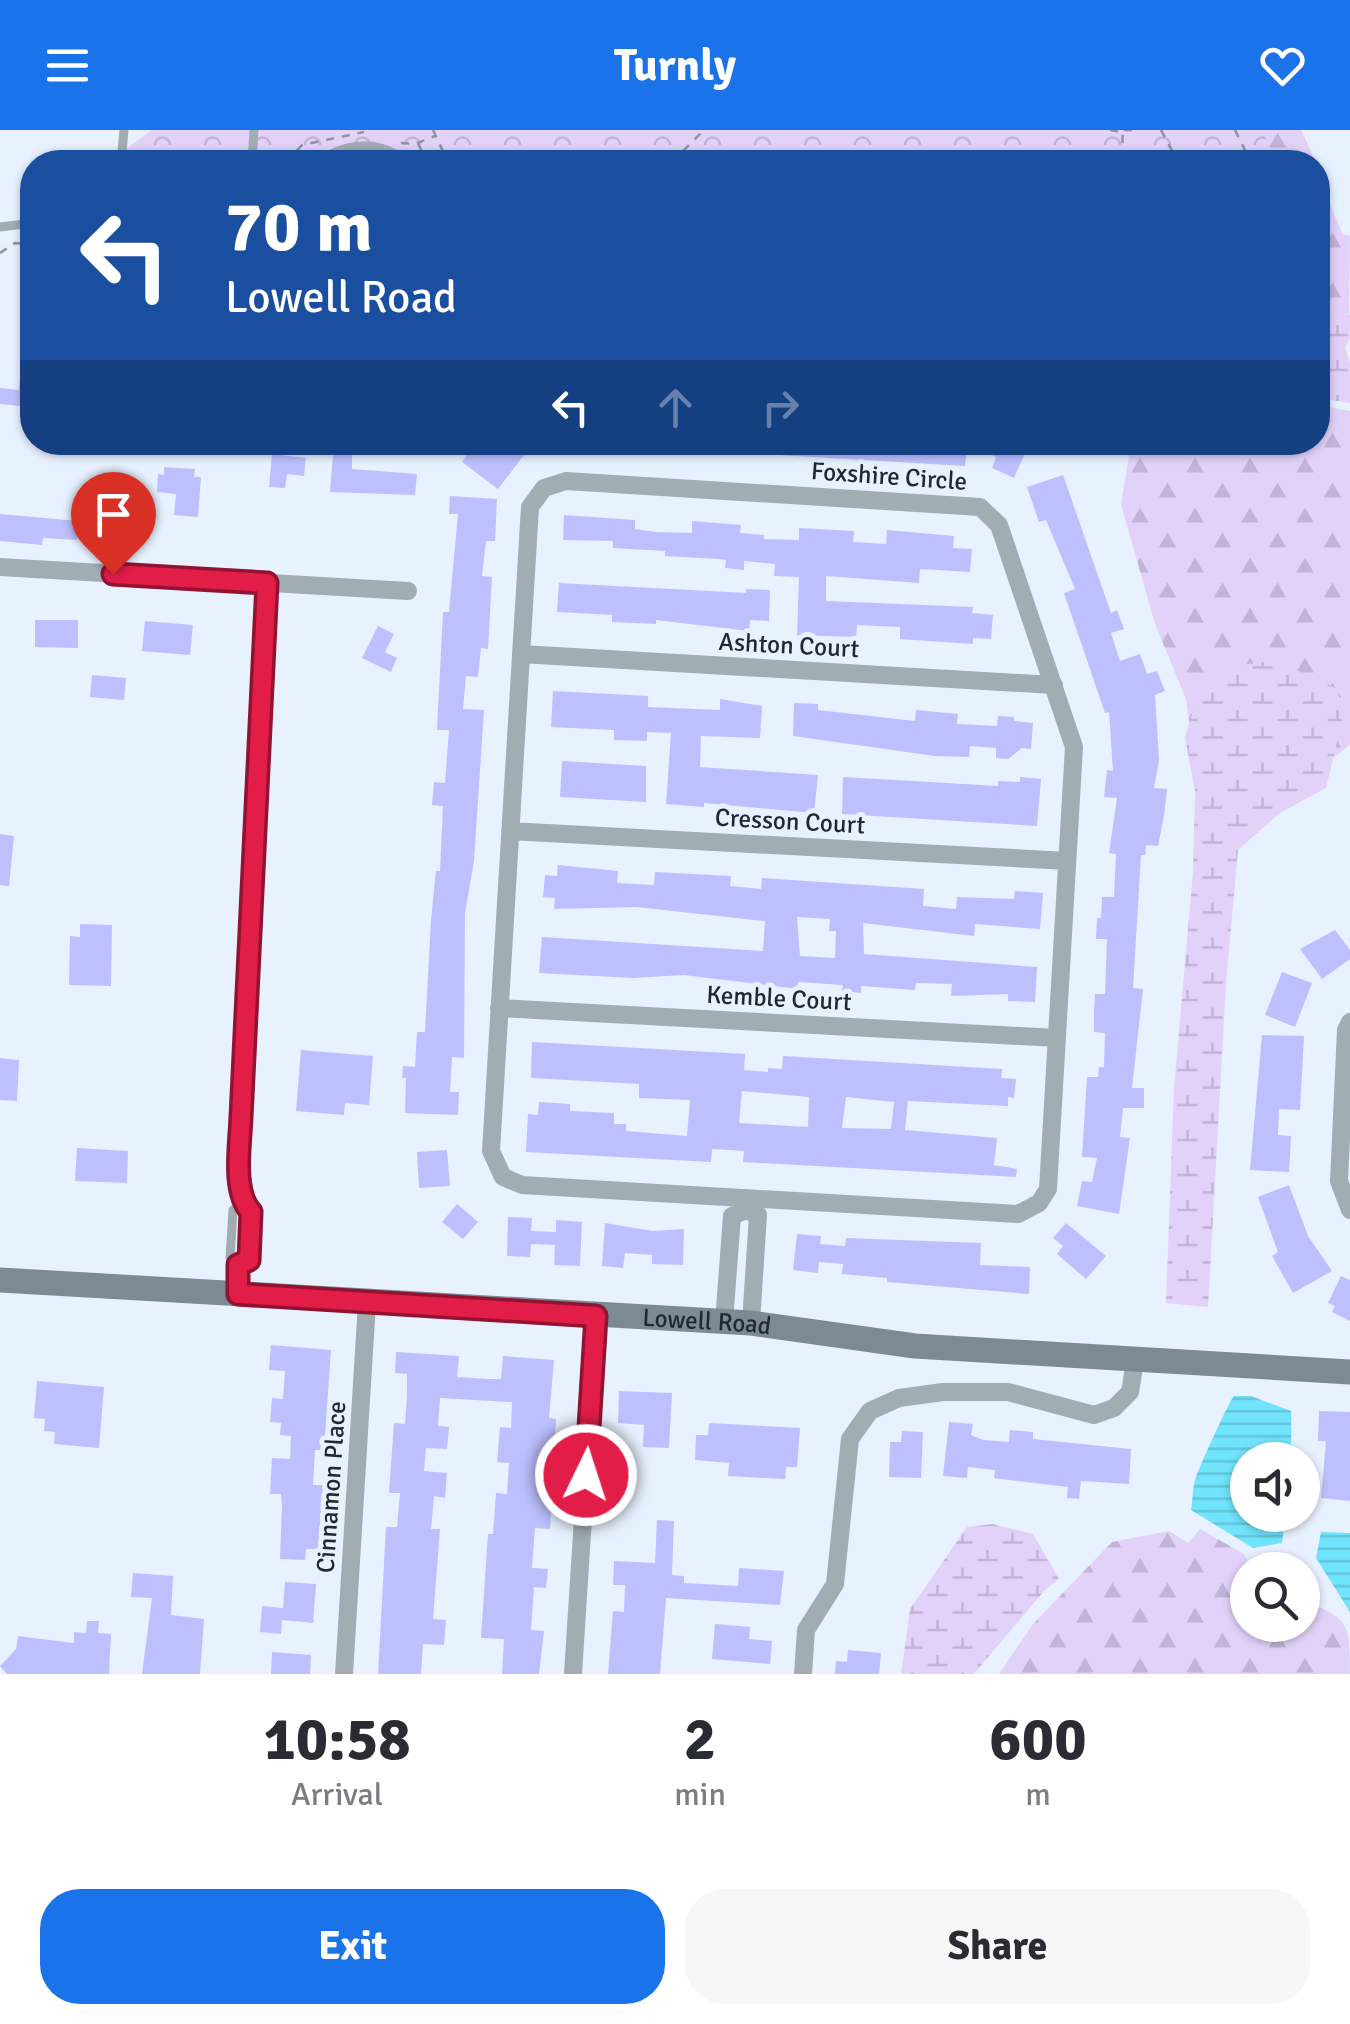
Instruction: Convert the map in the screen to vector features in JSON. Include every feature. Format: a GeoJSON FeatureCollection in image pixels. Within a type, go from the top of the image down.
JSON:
{"type":"FeatureCollection","features":[{"type":"Feature","properties":{"kind":"street","name":"Foxshire Circle"},"geometry":{"type":"LineString","coordinates":[[566,481],[980,507],[998,525],[1074,747],[1048,1189],[1039,1203],[1018,1214],[746,1204],[522,1185],[503,1177],[491,1152],[521,654],[530,506],[544,488],[566,481]]}},
{"type":"Feature","properties":{"kind":"street"},"geometry":{"type":"LineString","coordinates":[[0,567],[408,591]]}},
{"type":"Feature","properties":{"kind":"street","name":"Ashton Court"},"geometry":{"type":"LineString","coordinates":[[521,654],[1054,684]]}},
{"type":"Feature","properties":{"kind":"street","name":"Cresson Court"},"geometry":{"type":"LineString","coordinates":[[510,831],[1067,861]]}},
{"type":"Feature","properties":{"kind":"street","name":"Kemble Court"},"geometry":{"type":"LineString","coordinates":[[499,1008],[1057,1038]]}},
{"type":"Feature","properties":{"kind":"street"},"geometry":{"type":"LineString","coordinates":[[1350,1022],[1346,1030],[1339,1182],[1350,1210]]}},
{"type":"Feature","properties":{"kind":"street"},"geometry":{"type":"LineString","coordinates":[[724,1322],[732,1216],[746,1204],[758,1215],[751,1323]]}},
{"type":"Feature","properties":{"kind":"street","name":"Lowell Road"},"geometry":{"type":"LineString","coordinates":[[0,1280],[751,1323],[915,1346],[1350,1372]]}},
{"type":"Feature","properties":{"kind":"street","name":"Cinnamon Place"},"geometry":{"type":"LineString","coordinates":[[344,1674],[368,1303]]}},
{"type":"Feature","properties":{"kind":"street"},"geometry":{"type":"LineString","coordinates":[[573,1674],[596,1316]]}},
{"type":"Feature","properties":{"kind":"street"},"geometry":{"type":"LineString","coordinates":[[803,1674],[806,1630],[835,1584],[850,1440],[870,1412],[898,1398],[943,1392],[1008,1392],[1094,1415],[1114,1408],[1130,1392],[1136,1362]]}},
{"type":"Feature","properties":{"kind":"lane"},"geometry":{"type":"LineString","coordinates":[[345,150],[358,144],[384,150]]}},
{"type":"Feature","properties":{"kind":"lane"},"geometry":{"type":"LineString","coordinates":[[238,1265],[249,1260],[251,1212],[244,1204],[241,1117],[267,583]]}},
{"type":"Feature","properties":{"kind":"lane"},"geometry":{"type":"LineString","coordinates":[[238,1294],[238,1265],[230,1258],[233,1210],[244,1204]]}},
{"type":"Feature","properties":{"kind":"lane"},"geometry":{"type":"LineString","coordinates":[[232,1235],[250,1236]]}},
{"type":"Feature","properties":{"kind":"path"},"geometry":{"type":"LineString","coordinates":[[684,150],[704,130]]}},
{"type":"Feature","properties":{"kind":"path"},"geometry":{"type":"LineString","coordinates":[[1110,130],[1136,130]]}},
{"type":"Feature","properties":{"kind":"path"},"geometry":{"type":"LineString","coordinates":[[1235,130],[1247,150]]}},
{"type":"Feature","properties":{"kind":"path"},"geometry":{"type":"LineString","coordinates":[[418,143],[422,150]]}},
{"type":"Feature","properties":{"kind":"green space"},"geometry":{"type":"Polygon","coordinates":[[[152,130],[1262,130],[1271,150],[124,150],[152,130]]]}},
{"type":"Feature","properties":{"kind":"green space"},"geometry":{"type":"Polygon","coordinates":[[[1246,130],[1301,130],[1310,150],[1259,150],[1246,130]]]}},
{"type":"Feature","properties":{"kind":"green space"},"geometry":{"type":"Polygon","coordinates":[[[1330,203],[1343,234],[1350,236],[1349,316],[1330,321],[1330,203]]]}},
{"type":"Feature","properties":{"kind":"green space"},"geometry":{"type":"Polygon","coordinates":[[[1350,315],[1350,339],[1345,347],[1350,363],[1350,403],[1330,400],[1330,321],[1350,315]]]}},
{"type":"Feature","properties":{"kind":"green space"},"geometry":{"type":"Polygon","coordinates":[[[1330,407],[1350,411],[1350,744],[1335,757],[1297,769],[1255,770],[1194,762],[1186,699],[1155,624],[1121,504],[1129,455],[1330,455],[1330,407]]]}},
{"type":"Feature","properties":{"kind":"green space"},"geometry":{"type":"Polygon","coordinates":[[[1262,662],[1285,665],[1338,689],[1342,721],[1326,788],[1280,813],[1238,850],[1226,983],[1208,1307],[1166,1303],[1174,1088],[1193,872],[1195,791],[1185,737],[1201,685],[1229,667],[1262,662]]]}},
{"type":"Feature","properties":{"kind":"green space"},"geometry":{"type":"Polygon","coordinates":[[[992,1524],[1033,1534],[1059,1579],[1044,1591],[974,1674],[901,1674],[910,1609],[967,1527],[992,1524]]]}},
{"type":"Feature","properties":{"kind":"green space"},"geometry":{"type":"Polygon","coordinates":[[[1200,1529],[1240,1552],[1230,1552],[1230,1642],[1320,1642],[1320,1609],[1339,1618],[1348,1633],[1350,1674],[999,1674],[1033,1624],[1112,1542],[1169,1531],[1188,1543],[1200,1529]]]}},
{"type":"Feature","properties":{"kind":"water"},"geometry":{"type":"Polygon","coordinates":[[[1234,1396],[1251,1396],[1291,1411],[1291,1442],[1230,1442],[1230,1532],[1284,1532],[1282,1543],[1253,1548],[1191,1510],[1196,1477],[1234,1396]]]}},
{"type":"Feature","properties":{"kind":"water"},"geometry":{"type":"Polygon","coordinates":[[[1321,1532],[1350,1533],[1350,1612],[1320,1564],[1317,1552],[1321,1532]]]}},
{"type":"Feature","properties":{"kind":"building"},"geometry":{"type":"Polygon","coordinates":[[[20,379],[20,406],[0,404],[0,388],[19,390],[20,379]]]}},
{"type":"Feature","properties":{"kind":"building"},"geometry":{"type":"Polygon","coordinates":[[[272,455],[306,458],[304,476],[287,474],[285,488],[269,487],[272,455]]]}},
{"type":"Feature","properties":{"kind":"building"},"geometry":{"type":"Polygon","coordinates":[[[333,455],[352,455],[352,469],[417,474],[415,495],[330,492],[333,455]]]}},
{"type":"Feature","properties":{"kind":"building"},"geometry":{"type":"Polygon","coordinates":[[[467,455],[524,455],[498,489],[462,462],[467,455]]]}},
{"type":"Feature","properties":{"kind":"building"},"geometry":{"type":"Polygon","coordinates":[[[778,455],[966,455],[965,466],[778,455]]]}},
{"type":"Feature","properties":{"kind":"building"},"geometry":{"type":"Polygon","coordinates":[[[992,455],[1024,455],[1014,478],[992,468],[996,457],[992,455]]]}},
{"type":"Feature","properties":{"kind":"building"},"geometry":{"type":"Polygon","coordinates":[[[164,467],[195,469],[194,477],[201,477],[198,517],[174,515],[176,494],[157,492],[158,474],[164,475],[164,467]]]}},
{"type":"Feature","properties":{"kind":"building"},"geometry":{"type":"Polygon","coordinates":[[[1063,475],[1111,613],[1117,610],[1124,629],[1111,633],[1120,661],[1140,654],[1147,674],[1157,671],[1165,691],[1155,695],[1159,760],[1154,788],[1167,789],[1158,846],[1146,845],[1145,855],[1141,855],[1133,988],[1143,989],[1132,1088],[1144,1088],[1144,1108],[1123,1108],[1120,1137],[1130,1138],[1119,1214],[1077,1206],[1082,1181],[1092,1182],[1097,1158],[1082,1157],[1087,1077],[1098,1077],[1099,1067],[1104,1067],[1105,1033],[1094,1032],[1094,1009],[1095,994],[1105,994],[1107,939],[1096,939],[1097,918],[1101,918],[1102,897],[1114,897],[1116,854],[1109,853],[1117,798],[1104,797],[1107,770],[1113,771],[1109,712],[1105,713],[1064,593],[1075,589],[1046,520],[1039,522],[1027,487],[1063,475]]]}},
{"type":"Feature","properties":{"kind":"building"},"geometry":{"type":"Polygon","coordinates":[[[450,496],[497,499],[495,541],[486,541],[482,576],[492,577],[488,649],[481,648],[478,677],[466,676],[463,709],[484,710],[474,861],[465,913],[464,1058],[452,1057],[450,1092],[459,1092],[458,1115],[405,1113],[406,1078],[402,1078],[403,1066],[415,1067],[417,1032],[425,1032],[431,920],[436,871],[440,871],[443,806],[432,805],[434,782],[445,783],[449,730],[437,730],[443,612],[449,612],[458,514],[449,514],[450,496]]]}},
{"type":"Feature","properties":{"kind":"building"},"geometry":{"type":"Polygon","coordinates":[[[0,514],[79,521],[77,540],[43,538],[42,545],[0,541],[0,514]]]}},
{"type":"Feature","properties":{"kind":"building"},"geometry":{"type":"Polygon","coordinates":[[[564,515],[635,520],[635,529],[656,532],[692,533],[692,521],[741,525],[740,533],[764,535],[764,539],[799,540],[799,528],[854,531],[853,542],[886,544],[887,530],[954,536],[953,548],[972,549],[970,572],[920,569],[919,583],[826,576],[826,601],[973,607],[972,613],[993,615],[991,639],[973,638],[973,644],[900,639],[900,627],[857,625],[856,637],[797,635],[799,577],[774,576],[775,564],[744,561],[744,570],[725,568],[726,560],[613,548],[613,541],[563,540],[564,515]]]}},
{"type":"Feature","properties":{"kind":"building"},"geometry":{"type":"Polygon","coordinates":[[[559,583],[746,593],[746,589],[770,590],[769,621],[750,620],[749,631],[656,620],[656,624],[612,622],[612,615],[557,612],[559,583]]]}},
{"type":"Feature","properties":{"kind":"building"},"geometry":{"type":"Polygon","coordinates":[[[35,620],[78,620],[78,648],[35,647],[35,620]]]}},
{"type":"Feature","properties":{"kind":"building"},"geometry":{"type":"Polygon","coordinates":[[[145,621],[193,625],[190,655],[142,651],[145,621]]]}},
{"type":"Feature","properties":{"kind":"building"},"geometry":{"type":"Polygon","coordinates":[[[378,626],[394,634],[385,652],[397,658],[391,672],[362,658],[378,626]]]}},
{"type":"Feature","properties":{"kind":"building"},"geometry":{"type":"Polygon","coordinates":[[[92,675],[126,678],[124,700],[90,697],[92,675]]]}},
{"type":"Feature","properties":{"kind":"building"},"geometry":{"type":"Polygon","coordinates":[[[553,691],[648,696],[648,707],[720,710],[720,699],[762,706],[760,738],[701,736],[700,767],[818,775],[814,813],[704,803],[704,807],[666,804],[671,733],[647,732],[647,741],[614,740],[614,730],[551,727],[553,691]]]}},
{"type":"Feature","properties":{"kind":"building"},"geometry":{"type":"Polygon","coordinates":[[[794,703],[818,704],[818,710],[915,721],[916,710],[958,714],[957,724],[997,726],[998,716],[1014,717],[1014,721],[1033,723],[1031,749],[1022,748],[1008,759],[996,758],[996,748],[970,746],[969,757],[935,756],[793,736],[794,703]]]}},
{"type":"Feature","properties":{"kind":"building"},"geometry":{"type":"Polygon","coordinates":[[[562,761],[646,766],[646,802],[560,797],[562,761]]]}},
{"type":"Feature","properties":{"kind":"building"},"geometry":{"type":"Polygon","coordinates":[[[843,777],[998,786],[998,781],[1020,782],[1020,777],[1041,779],[1037,826],[842,814],[843,777]]]}},
{"type":"Feature","properties":{"kind":"building"},"geometry":{"type":"Polygon","coordinates":[[[0,834],[14,836],[9,886],[0,885],[0,834]]]}},
{"type":"Feature","properties":{"kind":"building"},"geometry":{"type":"Polygon","coordinates":[[[558,865],[618,871],[617,883],[654,885],[655,872],[731,876],[730,886],[761,889],[762,878],[924,889],[923,906],[956,909],[957,897],[1014,899],[1015,891],[1043,893],[1040,929],[975,924],[974,936],[863,923],[864,954],[1037,967],[1035,1002],[1008,1001],[1008,994],[951,996],[952,984],[916,983],[915,990],[861,986],[861,993],[842,991],[843,985],[798,982],[798,989],[684,975],[633,978],[539,973],[542,937],[763,951],[765,921],[636,907],[554,909],[555,898],[543,897],[545,875],[557,876],[558,865]],[[797,917],[800,956],[835,958],[836,931],[829,931],[830,919],[797,917]]]}},
{"type":"Feature","properties":{"kind":"building"},"geometry":{"type":"Polygon","coordinates":[[[80,924],[112,925],[111,986],[69,985],[70,936],[80,937],[80,924]]]}},
{"type":"Feature","properties":{"kind":"building"},"geometry":{"type":"Polygon","coordinates":[[[1335,930],[1350,950],[1350,959],[1322,979],[1300,949],[1335,930]]]}},
{"type":"Feature","properties":{"kind":"building"},"geometry":{"type":"Polygon","coordinates":[[[1282,972],[1312,983],[1295,1027],[1265,1015],[1282,972]]]}},
{"type":"Feature","properties":{"kind":"building"},"geometry":{"type":"Polygon","coordinates":[[[1262,1035],[1304,1036],[1300,1110],[1279,1109],[1278,1135],[1291,1136],[1289,1172],[1250,1170],[1262,1035]]]}},
{"type":"Feature","properties":{"kind":"building"},"geometry":{"type":"Polygon","coordinates":[[[532,1042],[745,1054],[744,1070],[768,1072],[768,1068],[782,1069],[783,1056],[1002,1069],[1001,1078],[1016,1079],[1014,1098],[1008,1097],[1008,1106],[908,1101],[905,1130],[997,1138],[994,1165],[1017,1169],[1016,1177],[743,1162],[744,1151],[712,1149],[711,1162],[526,1152],[528,1114],[538,1115],[539,1102],[570,1104],[570,1111],[614,1113],[614,1124],[626,1124],[626,1131],[687,1136],[690,1100],[639,1098],[639,1084],[531,1078],[532,1042]],[[742,1091],[739,1123],[808,1127],[809,1097],[742,1091]],[[846,1097],[842,1128],[891,1129],[894,1102],[846,1097]]]}},
{"type":"Feature","properties":{"kind":"building"},"geometry":{"type":"Polygon","coordinates":[[[301,1050],[373,1056],[369,1105],[345,1103],[344,1115],[296,1111],[301,1050]]]}},
{"type":"Feature","properties":{"kind":"building"},"geometry":{"type":"Polygon","coordinates":[[[0,1058],[19,1060],[17,1101],[0,1100],[0,1058]]]}},
{"type":"Feature","properties":{"kind":"building"},"geometry":{"type":"Polygon","coordinates":[[[77,1148],[128,1151],[127,1183],[75,1181],[77,1148]]]}},
{"type":"Feature","properties":{"kind":"building"},"geometry":{"type":"Polygon","coordinates":[[[447,1150],[450,1186],[419,1188],[417,1152],[447,1150]]]}},
{"type":"Feature","properties":{"kind":"building"},"geometry":{"type":"Polygon","coordinates":[[[1289,1185],[1308,1236],[1332,1271],[1293,1293],[1272,1256],[1278,1252],[1258,1197],[1289,1185]]]}},
{"type":"Feature","properties":{"kind":"building"},"geometry":{"type":"Polygon","coordinates":[[[457,1204],[478,1222],[463,1239],[442,1222],[457,1204]]]}},
{"type":"Feature","properties":{"kind":"building"},"geometry":{"type":"Polygon","coordinates":[[[508,1217],[532,1218],[531,1231],[556,1232],[556,1220],[582,1222],[580,1266],[554,1265],[555,1245],[531,1244],[530,1257],[507,1256],[508,1217]]]}},
{"type":"Feature","properties":{"kind":"building"},"geometry":{"type":"Polygon","coordinates":[[[605,1223],[653,1231],[684,1229],[683,1265],[652,1264],[652,1255],[625,1253],[623,1268],[602,1266],[605,1223]]]}},
{"type":"Feature","properties":{"kind":"building"},"geometry":{"type":"Polygon","coordinates":[[[1066,1223],[1106,1256],[1086,1279],[1057,1254],[1063,1246],[1053,1238],[1066,1223]]]}},
{"type":"Feature","properties":{"kind":"building"},"geometry":{"type":"Polygon","coordinates":[[[797,1234],[821,1236],[820,1244],[845,1246],[846,1238],[981,1243],[980,1265],[1030,1267],[1029,1294],[887,1282],[887,1278],[842,1274],[843,1264],[819,1262],[818,1273],[793,1270],[797,1234]]]}},
{"type":"Feature","properties":{"kind":"building"},"geometry":{"type":"Polygon","coordinates":[[[1341,1276],[1350,1280],[1350,1321],[1332,1312],[1335,1306],[1328,1303],[1341,1276]]]}},
{"type":"Feature","properties":{"kind":"building"},"geometry":{"type":"Polygon","coordinates":[[[271,1345],[331,1350],[324,1450],[315,1450],[313,1485],[323,1485],[318,1549],[306,1549],[305,1560],[280,1559],[282,1506],[281,1494],[270,1494],[272,1458],[290,1459],[291,1436],[280,1435],[281,1423],[270,1422],[272,1398],[283,1399],[285,1371],[269,1370],[271,1345]]]}},
{"type":"Feature","properties":{"kind":"building"},"geometry":{"type":"Polygon","coordinates":[[[396,1352],[459,1356],[457,1377],[488,1379],[501,1379],[503,1356],[554,1360],[549,1418],[556,1419],[550,1529],[535,1528],[532,1568],[548,1569],[546,1588],[534,1587],[531,1630],[544,1631],[539,1674],[502,1674],[504,1639],[481,1638],[488,1534],[493,1534],[496,1493],[507,1494],[509,1463],[497,1462],[500,1427],[511,1428],[512,1402],[440,1398],[438,1426],[449,1427],[447,1449],[426,1448],[424,1471],[447,1473],[445,1498],[434,1496],[431,1529],[440,1529],[433,1619],[446,1620],[444,1645],[423,1644],[421,1674],[378,1674],[386,1527],[397,1527],[400,1493],[389,1493],[394,1423],[405,1424],[407,1396],[407,1374],[395,1373],[396,1352]]]}},
{"type":"Feature","properties":{"kind":"building"},"geometry":{"type":"Polygon","coordinates":[[[37,1381],[104,1387],[99,1448],[54,1444],[55,1432],[44,1431],[45,1419],[34,1418],[37,1381]]]}},
{"type":"Feature","properties":{"kind":"building"},"geometry":{"type":"Polygon","coordinates":[[[619,1391],[672,1393],[669,1448],[643,1447],[644,1425],[618,1423],[619,1391]]]}},
{"type":"Feature","properties":{"kind":"building"},"geometry":{"type":"Polygon","coordinates":[[[1319,1411],[1350,1412],[1350,1501],[1321,1498],[1326,1441],[1318,1441],[1319,1411]]]}},
{"type":"Feature","properties":{"kind":"building"},"geometry":{"type":"Polygon","coordinates":[[[949,1422],[973,1424],[971,1435],[983,1440],[1009,1442],[1010,1430],[1033,1432],[1033,1439],[1131,1449],[1129,1484],[1081,1481],[1079,1499],[1067,1498],[1068,1487],[994,1478],[995,1470],[968,1467],[967,1478],[943,1476],[949,1422]]]}},
{"type":"Feature","properties":{"kind":"building"},"geometry":{"type":"Polygon","coordinates":[[[709,1423],[800,1428],[797,1467],[786,1467],[785,1479],[728,1476],[729,1463],[695,1460],[696,1435],[708,1435],[709,1423]]]}},
{"type":"Feature","properties":{"kind":"building"},"geometry":{"type":"Polygon","coordinates":[[[902,1431],[923,1432],[921,1478],[889,1477],[890,1442],[901,1442],[902,1431]]]}},
{"type":"Feature","properties":{"kind":"building"},"geometry":{"type":"Polygon","coordinates":[[[657,1520],[674,1521],[672,1575],[684,1576],[684,1583],[738,1586],[739,1568],[784,1571],[780,1605],[666,1598],[660,1674],[608,1674],[613,1611],[624,1612],[625,1585],[613,1585],[614,1561],[655,1563],[657,1520]]]}},
{"type":"Feature","properties":{"kind":"building"},"geometry":{"type":"Polygon","coordinates":[[[133,1573],[173,1576],[171,1615],[204,1619],[200,1674],[142,1674],[152,1598],[131,1597],[133,1573]]]}},
{"type":"Feature","properties":{"kind":"building"},"geometry":{"type":"Polygon","coordinates":[[[285,1582],[316,1584],[313,1623],[282,1620],[281,1634],[260,1632],[262,1606],[283,1608],[285,1582]]]}},
{"type":"Feature","properties":{"kind":"building"},"geometry":{"type":"Polygon","coordinates":[[[87,1621],[99,1621],[98,1633],[111,1634],[109,1674],[7,1674],[0,1666],[16,1649],[18,1636],[74,1643],[74,1632],[86,1633],[87,1621]]]}},
{"type":"Feature","properties":{"kind":"building"},"geometry":{"type":"Polygon","coordinates":[[[715,1624],[750,1627],[749,1639],[772,1641],[770,1664],[712,1659],[715,1624]]]}},
{"type":"Feature","properties":{"kind":"building"},"geometry":{"type":"Polygon","coordinates":[[[848,1650],[881,1653],[879,1674],[835,1674],[836,1661],[847,1662],[848,1650]]]}},
{"type":"Feature","properties":{"kind":"building"},"geometry":{"type":"Polygon","coordinates":[[[272,1652],[311,1655],[310,1674],[271,1674],[272,1652]]]}},
{"type":"Feature","properties":{"kind":"route"},"geometry":{"type":"LineString","coordinates":[[113,574],[267,583],[241,1117],[241,1186],[244,1204],[251,1212],[249,1260],[238,1265],[238,1294],[596,1316],[586,1475]]}}]}
